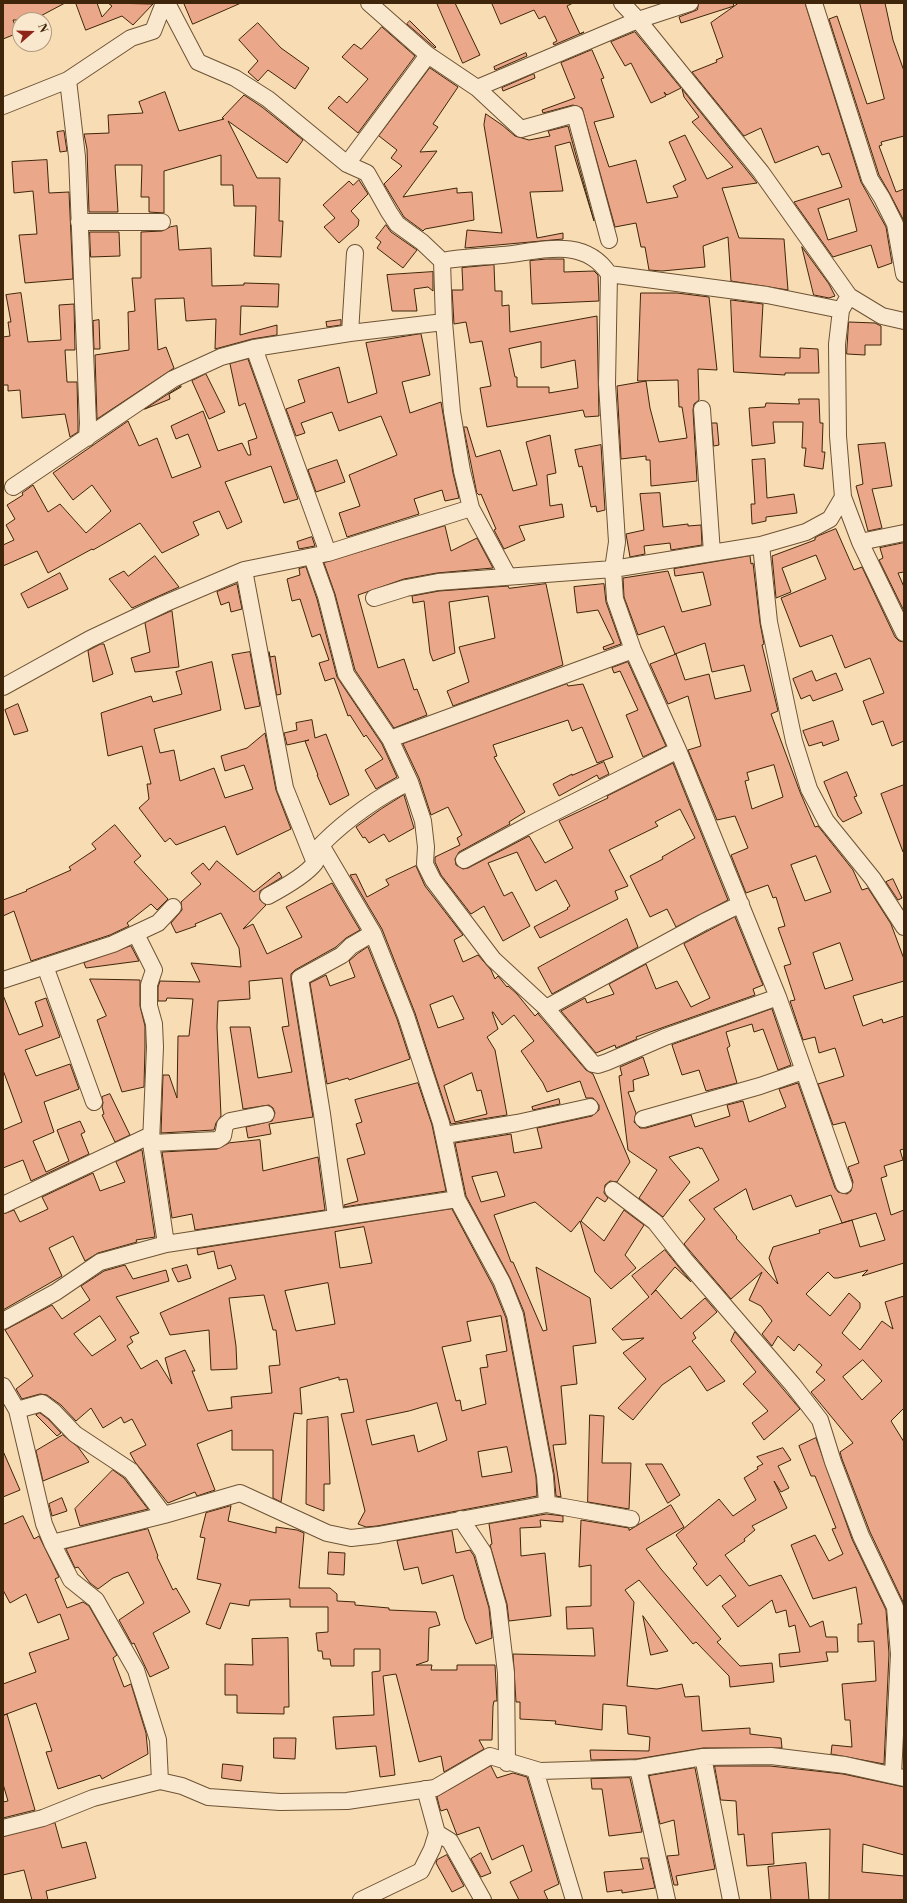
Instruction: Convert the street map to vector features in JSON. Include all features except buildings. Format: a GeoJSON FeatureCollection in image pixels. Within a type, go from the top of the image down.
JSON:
{"type":"FeatureCollection","features":[{"type":"Feature","properties":{"kind":"street"},"geometry":{"type":"LineString","coordinates":[[3,106],[68,80],[131,38],[153,31],[166,3]]}},
{"type":"Feature","properties":{"kind":"street"},"geometry":{"type":"LineString","coordinates":[[166,3],[198,62],[235,78],[268,99],[347,164],[368,173],[388,212],[397,224],[422,242],[442,261],[444,322],[452,412],[471,508],[508,576]]}},
{"type":"Feature","properties":{"kind":"street"},"geometry":{"type":"LineString","coordinates":[[369,3],[428,54],[477,88],[521,128],[575,114],[610,240]]}},
{"type":"Feature","properties":{"kind":"street"},"geometry":{"type":"LineString","coordinates":[[622,3],[638,20],[761,172],[849,296],[882,316],[904,321]]}},
{"type":"Feature","properties":{"kind":"street"},"geometry":{"type":"LineString","coordinates":[[477,88],[638,20],[690,3]]}},
{"type":"Feature","properties":{"kind":"street"},"geometry":{"type":"LineString","coordinates":[[814,3],[870,180],[882,198],[894,224],[904,274]]}},
{"type":"Feature","properties":{"kind":"street"},"geometry":{"type":"LineString","coordinates":[[347,164],[428,54]]}},
{"type":"Feature","properties":{"kind":"street"},"geometry":{"type":"LineString","coordinates":[[68,80],[77,157],[87,383],[87,438]]}},
{"type":"Feature","properties":{"kind":"street"},"geometry":{"type":"LineString","coordinates":[[79,222],[162,222]]}},
{"type":"Feature","properties":{"kind":"street"},"geometry":{"type":"LineString","coordinates":[[442,261],[456,258],[504,255],[562,247],[592,255],[609,274],[759,294],[841,310]]}},
{"type":"Feature","properties":{"kind":"street"},"geometry":{"type":"LineString","coordinates":[[350,333],[355,253]]}},
{"type":"Feature","properties":{"kind":"street"},"geometry":{"type":"LineString","coordinates":[[609,274],[607,384],[617,542],[613,569],[615,599],[632,650],[678,750],[778,997],[844,1185]]}},
{"type":"Feature","properties":{"kind":"street"},"geometry":{"type":"LineString","coordinates":[[849,296],[841,310],[837,344],[838,436],[843,497],[860,542],[904,633]]}},
{"type":"Feature","properties":{"kind":"street"},"geometry":{"type":"LineString","coordinates":[[13,487],[173,379],[221,357],[254,348],[350,333],[444,322]]}},
{"type":"Feature","properties":{"kind":"street"},"geometry":{"type":"LineString","coordinates":[[254,348],[320,555],[326,596],[346,674],[390,739],[410,782],[423,821],[426,847],[424,864],[433,880],[493,959],[546,1008],[593,1064],[598,1065],[665,1037],[778,997]]}},
{"type":"Feature","properties":{"kind":"street"},"geometry":{"type":"LineString","coordinates":[[702,409],[712,553]]}},
{"type":"Feature","properties":{"kind":"street"},"geometry":{"type":"LineString","coordinates":[[374,598],[406,588],[438,582],[613,569],[761,545],[806,532],[830,519],[843,497]]}},
{"type":"Feature","properties":{"kind":"street"},"geometry":{"type":"LineString","coordinates":[[5,682],[164,604],[244,570],[320,555],[471,508]]}},
{"type":"Feature","properties":{"kind":"street"},"geometry":{"type":"LineString","coordinates":[[860,542],[904,533]]}},
{"type":"Feature","properties":{"kind":"street"},"geometry":{"type":"LineString","coordinates":[[761,545],[769,622],[794,741],[809,789],[826,821],[873,879],[904,927]]}},
{"type":"Feature","properties":{"kind":"street"},"geometry":{"type":"LineString","coordinates":[[244,570],[285,788],[315,862]]}},
{"type":"Feature","properties":{"kind":"street"},"geometry":{"type":"LineString","coordinates":[[390,739],[632,650]]}},
{"type":"Feature","properties":{"kind":"street"},"geometry":{"type":"LineString","coordinates":[[464,860],[529,825],[678,750]]}},
{"type":"Feature","properties":{"kind":"street"},"geometry":{"type":"LineString","coordinates":[[268,896],[293,881],[315,862],[321,845],[393,789],[410,782]]}},
{"type":"Feature","properties":{"kind":"street"},"geometry":{"type":"LineString","coordinates":[[321,845],[373,933],[406,1016],[445,1135],[457,1199],[502,1282],[515,1315],[545,1476],[547,1504]]}},
{"type":"Feature","properties":{"kind":"street"},"geometry":{"type":"LineString","coordinates":[[546,1008],[697,926],[741,904]]}},
{"type":"Feature","properties":{"kind":"street"},"geometry":{"type":"LineString","coordinates":[[3,980],[113,944],[158,923],[173,907]]}},
{"type":"Feature","properties":{"kind":"street"},"geometry":{"type":"LineString","coordinates":[[336,1217],[322,1114],[313,1069],[300,978],[342,955],[351,946],[373,933]]}},
{"type":"Feature","properties":{"kind":"street"},"geometry":{"type":"LineString","coordinates":[[136,934],[154,970],[149,985],[149,1006],[154,1024],[155,1047],[151,1139],[166,1244]]}},
{"type":"Feature","properties":{"kind":"street"},"geometry":{"type":"LineString","coordinates":[[45,966],[94,1102]]}},
{"type":"Feature","properties":{"kind":"street"},"geometry":{"type":"LineString","coordinates":[[643,1119],[760,1086],[803,1071]]}},
{"type":"Feature","properties":{"kind":"street"},"geometry":{"type":"LineString","coordinates":[[445,1135],[517,1123],[590,1107]]}},
{"type":"Feature","properties":{"kind":"street"},"geometry":{"type":"LineString","coordinates":[[3,1205],[151,1139],[216,1140],[223,1136],[225,1126],[230,1121],[266,1114]]}},
{"type":"Feature","properties":{"kind":"street"},"geometry":{"type":"LineString","coordinates":[[3,1828],[43,1818],[94,1798],[160,1781],[182,1786],[208,1797],[280,1802],[347,1801],[435,1788],[490,1756],[507,1763],[540,1772],[638,1768],[703,1757],[771,1756],[845,1765],[899,1776],[899,1654],[895,1607],[861,1536],[833,1462],[820,1420],[793,1385],[685,1260],[655,1222],[613,1190]]}},
{"type":"Feature","properties":{"kind":"street"},"geometry":{"type":"LineString","coordinates":[[3,1321],[56,1292],[100,1262],[166,1244],[292,1226],[336,1217],[457,1199]]}},
{"type":"Feature","properties":{"kind":"street"},"geometry":{"type":"LineString","coordinates":[[3,1386],[17,1410],[44,1524],[52,1543],[71,1580],[96,1600],[136,1670],[158,1740],[160,1781]]}},
{"type":"Feature","properties":{"kind":"street"},"geometry":{"type":"LineString","coordinates":[[17,1410],[42,1403],[54,1412],[75,1434],[131,1471],[164,1515]]}},
{"type":"Feature","properties":{"kind":"street"},"geometry":{"type":"LineString","coordinates":[[52,1543],[164,1515],[240,1493],[327,1533],[351,1538],[378,1535],[547,1504],[631,1519]]}},
{"type":"Feature","properties":{"kind":"street"},"geometry":{"type":"LineString","coordinates":[[461,1519],[483,1552],[498,1606],[506,1673],[507,1763]]}},
{"type":"Feature","properties":{"kind":"street"},"geometry":{"type":"LineString","coordinates":[[703,1757],[731,1900]]}},
{"type":"Feature","properties":{"kind":"street"},"geometry":{"type":"LineString","coordinates":[[638,1768],[667,1900]]}},
{"type":"Feature","properties":{"kind":"street"},"geometry":{"type":"LineString","coordinates":[[535,1770],[574,1900]]}},
{"type":"Feature","properties":{"kind":"street"},"geometry":{"type":"LineString","coordinates":[[361,1900],[421,1871],[432,1849],[437,1833],[425,1789]]}},
{"type":"Feature","properties":{"kind":"street"},"geometry":{"type":"LineString","coordinates":[[437,1833],[450,1841],[483,1900]]}}]}
